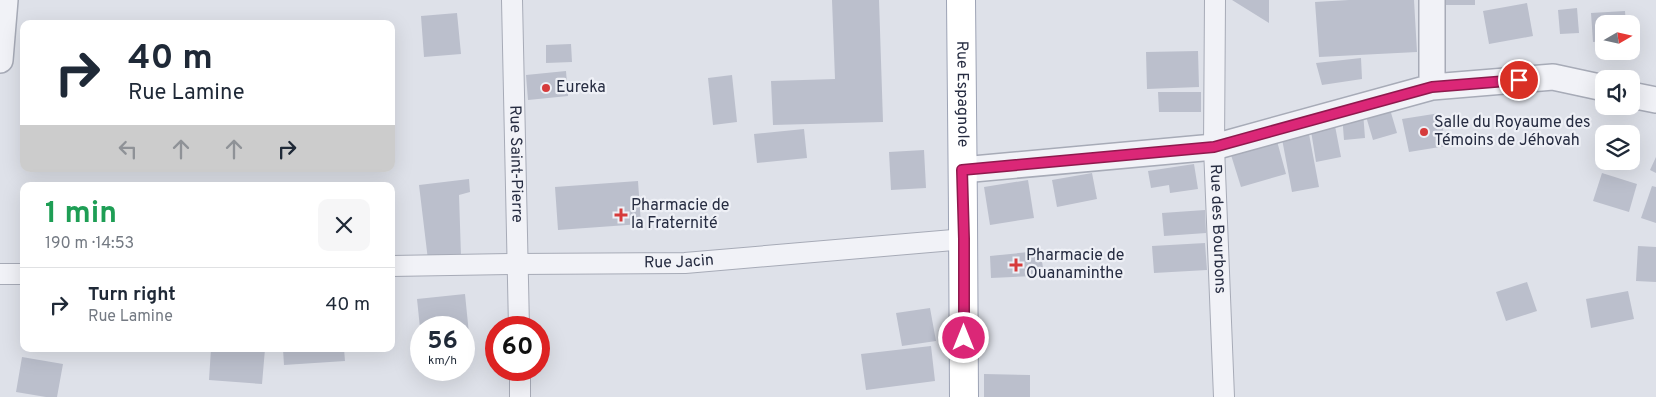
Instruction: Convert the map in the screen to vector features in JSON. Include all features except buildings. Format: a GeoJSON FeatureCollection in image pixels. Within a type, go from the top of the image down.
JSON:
{"type":"FeatureCollection","features":[{"type":"Feature","properties":{"kind":"main road","name":"Rue Espagnole"},"geometry":{"type":"LineString","coordinates":[[961,0],[964,397]]}},
{"type":"Feature","properties":{"kind":"street"},"geometry":{"type":"LineString","coordinates":[[0,60],[5,0]]}},
{"type":"Feature","properties":{"kind":"street","name":"Rue Saint-Pierre"},"geometry":{"type":"LineString","coordinates":[[512,0],[519,316]]}},
{"type":"Feature","properties":{"kind":"street","name":"Rue des Bourbons"},"geometry":{"type":"LineString","coordinates":[[1215,0],[1214,147],[1224,397]]}},
{"type":"Feature","properties":{"kind":"street"},"geometry":{"type":"LineString","coordinates":[[1432,0],[1432,87]]}},
{"type":"Feature","properties":{"kind":"street"},"geometry":{"type":"LineString","coordinates":[[962,170],[1214,147],[1432,87],[1553,77],[1595,86]]}},
{"type":"Feature","properties":{"kind":"street"},"geometry":{"type":"LineString","coordinates":[[1640,96],[1656,100]]}},
{"type":"Feature","properties":{"kind":"street","name":"Rue Jacin"},"geometry":{"type":"LineString","coordinates":[[395,266],[685,263],[964,239]]}},
{"type":"Feature","properties":{"kind":"street"},"geometry":{"type":"LineString","coordinates":[[0,274],[20,274]]}},
{"type":"Feature","properties":{"kind":"street"},"geometry":{"type":"LineString","coordinates":[[520,381],[520,397]]}},
{"type":"Feature","properties":{"kind":"place","name":"Eureka"},"geometry":{"type":"Point","coordinates":[546,88]}},
{"type":"Feature","properties":{"kind":"place","name":"Salle du Royaume des Témoins de Jéhovah"},"geometry":{"type":"Point","coordinates":[1424,132]}},
{"type":"Feature","properties":{"kind":"place","name":"Pharmacie de la Fraternité"},"geometry":{"type":"Point","coordinates":[621,215]}},
{"type":"Feature","properties":{"kind":"place","name":"Pharmacie de Ouanaminthe"},"geometry":{"type":"Point","coordinates":[1016,265]}},
{"type":"Feature","properties":{"kind":"route"},"geometry":{"type":"LineString","coordinates":[[964,338],[962,170],[1214,147],[1432,87],[1519,80]]}}]}
